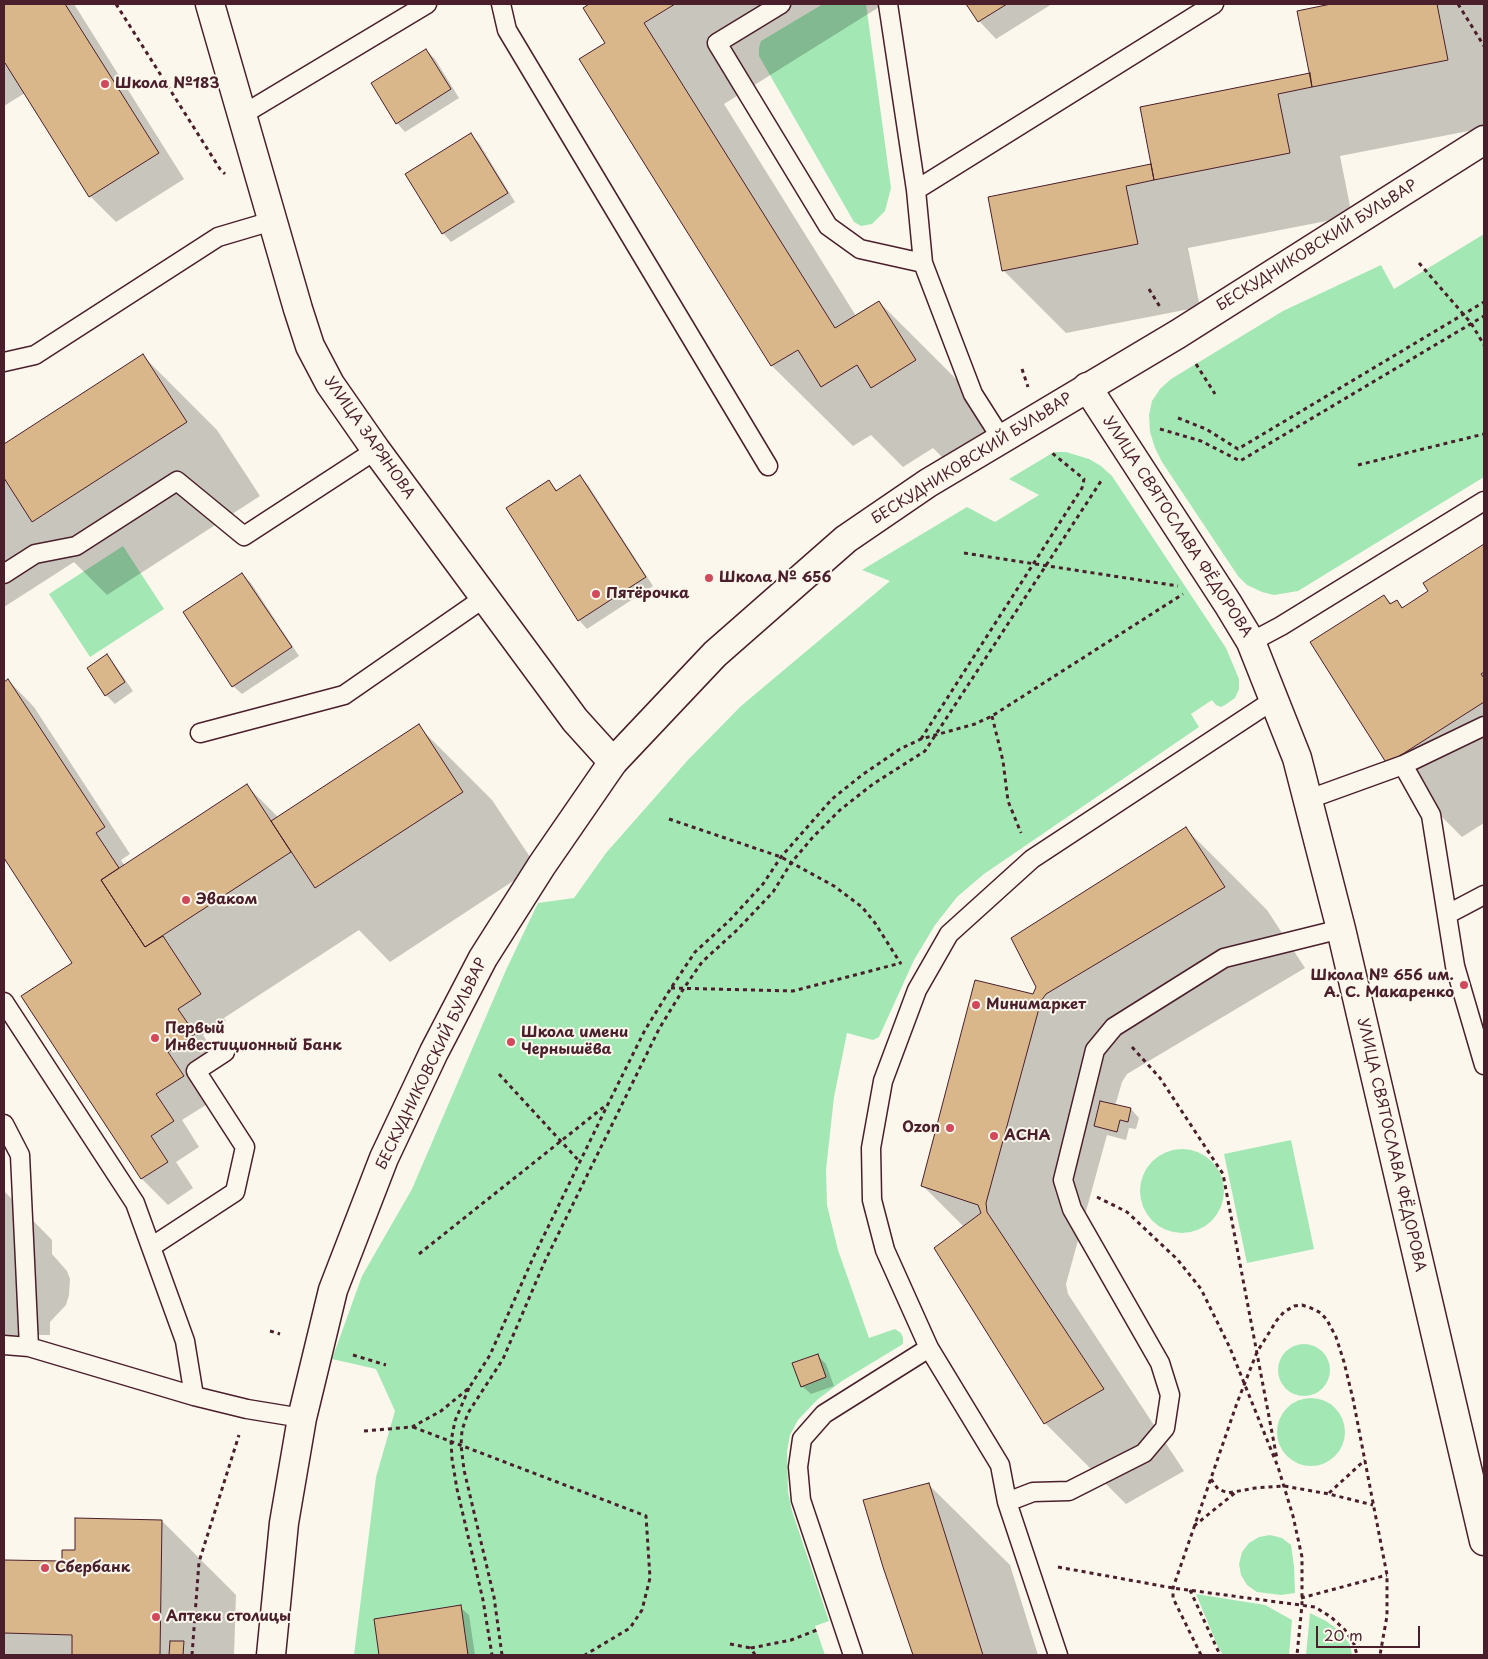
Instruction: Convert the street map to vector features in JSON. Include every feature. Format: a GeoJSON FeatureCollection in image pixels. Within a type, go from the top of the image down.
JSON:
{"type":"FeatureCollection","features":[{"type":"Feature","properties":{"kind":"street","name":"УЛИЦА ЗАРЯНОВА"},"geometry":{"type":"LineString","coordinates":[[210,4],[310,346],[330,384],[376,450],[575,720],[613,762]]}},
{"type":"Feature","properties":{"kind":"street","name":"БЕСКУДНИКОВСКИЙ БУЛЬВАР"},"geometry":{"type":"LineString","coordinates":[[271,1655],[284,1523],[302,1418],[333,1290],[384,1158],[434,1052],[483,958],[542,865],[613,762],[715,654],[846,539],[928,483],[1178,334],[1484,140]]}},
{"type":"Feature","properties":{"kind":"street","name":"УЛИЦА СВЯТОСЛАВА ФЁДОРОВА"},"geometry":{"type":"LineString","coordinates":[[1087,387],[1251,642],[1297,758],[1341,929],[1484,1541]]}},
{"type":"Feature","properties":{"kind":"lane"},"geometry":{"type":"LineString","coordinates":[[242,115],[427,4]]}},
{"type":"Feature","properties":{"kind":"lane"},"geometry":{"type":"LineString","coordinates":[[502,4],[506,30],[768,466]]}},
{"type":"Feature","properties":{"kind":"lane"},"geometry":{"type":"LineString","coordinates":[[781,4],[717,43],[828,226],[860,249],[923,263]]}},
{"type":"Feature","properties":{"kind":"lane"},"geometry":{"type":"LineString","coordinates":[[888,4],[916,190],[923,263],[973,394],[1001,438]]}},
{"type":"Feature","properties":{"kind":"lane"},"geometry":{"type":"LineString","coordinates":[[916,190],[1214,4]]}},
{"type":"Feature","properties":{"kind":"lane"},"geometry":{"type":"LineString","coordinates":[[4,362],[35,355],[218,237],[272,221]]}},
{"type":"Feature","properties":{"kind":"lane"},"geometry":{"type":"LineString","coordinates":[[4,574],[35,554],[76,546],[177,481],[244,536],[376,450]]}},
{"type":"Feature","properties":{"kind":"lane"},"geometry":{"type":"LineString","coordinates":[[1251,642],[1281,626],[1484,501]]}},
{"type":"Feature","properties":{"kind":"lane"},"geometry":{"type":"LineString","coordinates":[[200,733],[344,695],[484,598]]}},
{"type":"Feature","properties":{"kind":"lane"},"geometry":{"type":"LineString","coordinates":[[1058,1655],[1007,1502],[1000,1465],[929,1348],[885,1250],[872,1200],[871,1148],[883,1081],[917,990],[949,934],[1032,859],[1275,699]]}},
{"type":"Feature","properties":{"kind":"lane"},"geometry":{"type":"LineString","coordinates":[[1309,799],[1403,765],[1484,726]]}},
{"type":"Feature","properties":{"kind":"lane"},"geometry":{"type":"LineString","coordinates":[[1403,765],[1431,815],[1455,966],[1484,1065]]}},
{"type":"Feature","properties":{"kind":"lane"},"geometry":{"type":"LineString","coordinates":[[1448,914],[1484,895]]}},
{"type":"Feature","properties":{"kind":"lane"},"geometry":{"type":"LineString","coordinates":[[1007,1502],[1033,1492],[1069,1491],[1144,1453],[1165,1428],[1170,1395],[1160,1363],[1072,1209],[1063,1180],[1095,1050],[1114,1027],[1224,958],[1341,929]]}},
{"type":"Feature","properties":{"kind":"lane"},"geometry":{"type":"LineString","coordinates":[[4,1002],[135,1203],[185,1341],[194,1396]]}},
{"type":"Feature","properties":{"kind":"lane"},"geometry":{"type":"LineString","coordinates":[[151,1247],[236,1192],[245,1147],[196,1071],[225,1052]]}},
{"type":"Feature","properties":{"kind":"lane"},"geometry":{"type":"LineString","coordinates":[[4,1124],[20,1155],[29,1347]]}},
{"type":"Feature","properties":{"kind":"lane"},"geometry":{"type":"LineString","coordinates":[[4,1345],[29,1347],[194,1396],[247,1409],[302,1418]]}},
{"type":"Feature","properties":{"kind":"lane"},"geometry":{"type":"LineString","coordinates":[[853,1655],[800,1500],[798,1467],[802,1439],[824,1414],[929,1348]]}},
{"type":"Feature","properties":{"kind":"path"},"geometry":{"type":"LineString","coordinates":[[116,4],[220,169],[226,175]]}},
{"type":"Feature","properties":{"kind":"path"},"geometry":{"type":"LineString","coordinates":[[1458,4],[1484,46]]}},
{"type":"Feature","properties":{"kind":"path"},"geometry":{"type":"LineString","coordinates":[[1419,263],[1471,323],[1484,345]]}},
{"type":"Feature","properties":{"kind":"path"},"geometry":{"type":"LineString","coordinates":[[1149,289],[1160,307]]}},
{"type":"Feature","properties":{"kind":"path"},"geometry":{"type":"LineString","coordinates":[[1178,418],[1206,429],[1238,449],[1484,302]]}},
{"type":"Feature","properties":{"kind":"path"},"geometry":{"type":"LineString","coordinates":[[1160,429],[1202,441],[1240,460],[1484,316]]}},
{"type":"Feature","properties":{"kind":"path"},"geometry":{"type":"LineString","coordinates":[[1196,364],[1215,394]]}},
{"type":"Feature","properties":{"kind":"path"},"geometry":{"type":"LineString","coordinates":[[1022,369],[1028,388]]}},
{"type":"Feature","properties":{"kind":"path"},"geometry":{"type":"LineString","coordinates":[[1358,465],[1484,434]]}},
{"type":"Feature","properties":{"kind":"path"},"geometry":{"type":"LineString","coordinates":[[921,739],[1082,488],[1084,479],[1052,453]]}},
{"type":"Feature","properties":{"kind":"path"},"geometry":{"type":"LineString","coordinates":[[502,1655],[494,1597],[464,1470],[461,1445],[462,1430],[468,1413],[503,1359],[550,1253],[659,1029],[702,962],[737,930],[773,892],[792,863],[813,837],[840,810],[873,784],[926,750],[1103,478]]}},
{"type":"Feature","properties":{"kind":"path"},"geometry":{"type":"LineString","coordinates":[[964,553],[1045,567],[1179,586]]}},
{"type":"Feature","properties":{"kind":"path"},"geometry":{"type":"LineString","coordinates":[[492,1655],[483,1600],[457,1489],[452,1459],[451,1441],[455,1421],[469,1388],[490,1356],[533,1258],[608,1104],[645,1030],[671,988],[695,952],[729,921],[763,884],[781,857],[832,799],[900,749],[921,739],[975,724],[992,716],[1183,593]]}},
{"type":"Feature","properties":{"kind":"path"},"geometry":{"type":"LineString","coordinates":[[992,716],[1003,760],[1008,802],[1032,859]]}},
{"type":"Feature","properties":{"kind":"path"},"geometry":{"type":"LineString","coordinates":[[669,819],[781,857],[834,886],[862,906],[875,923],[917,990]]}},
{"type":"Feature","properties":{"kind":"path"},"geometry":{"type":"LineString","coordinates":[[671,988],[793,991],[900,963]]}},
{"type":"Feature","properties":{"kind":"path"},"geometry":{"type":"LineString","coordinates":[[1114,1027],[1160,1078],[1223,1174],[1278,1467]]}},
{"type":"Feature","properties":{"kind":"path"},"geometry":{"type":"LineString","coordinates":[[499,1074],[580,1162]]}},
{"type":"Feature","properties":{"kind":"path"},"geometry":{"type":"LineString","coordinates":[[419,1254],[608,1104]]}},
{"type":"Feature","properties":{"kind":"path"},"geometry":{"type":"LineString","coordinates":[[1063,1180],[1127,1212],[1176,1259],[1201,1289],[1230,1348],[1278,1467],[1293,1516],[1302,1557],[1302,1605],[1297,1655]]}},
{"type":"Feature","properties":{"kind":"path"},"geometry":{"type":"LineString","coordinates":[[1201,1655],[1174,1598],[1173,1588],[1210,1479],[1257,1352],[1277,1320],[1294,1306],[1302,1305],[1320,1313],[1327,1320],[1336,1337],[1344,1362],[1387,1575],[1387,1616],[1380,1655]]}},
{"type":"Feature","properties":{"kind":"path"},"geometry":{"type":"LineString","coordinates":[[270,1331],[280,1334]]}},
{"type":"Feature","properties":{"kind":"path"},"geometry":{"type":"LineString","coordinates":[[353,1355],[386,1365]]}},
{"type":"Feature","properties":{"kind":"path"},"geometry":{"type":"LineString","coordinates":[[412,1427],[440,1411],[469,1388]]}},
{"type":"Feature","properties":{"kind":"path"},"geometry":{"type":"LineString","coordinates":[[192,1655],[199,1562],[247,1409]]}},
{"type":"Feature","properties":{"kind":"path"},"geometry":{"type":"LineString","coordinates":[[364,1431],[412,1427],[646,1516],[650,1578],[642,1610],[630,1628],[586,1655]]}},
{"type":"Feature","properties":{"kind":"path"},"geometry":{"type":"LineString","coordinates":[[1329,1494],[1364,1460]]}},
{"type":"Feature","properties":{"kind":"path"},"geometry":{"type":"LineString","coordinates":[[1210,1479],[1223,1492],[1267,1486],[1284,1486],[1329,1494],[1373,1505]]}},
{"type":"Feature","properties":{"kind":"path"},"geometry":{"type":"LineString","coordinates":[[1194,1526],[1237,1491]]}},
{"type":"Feature","properties":{"kind":"path"},"geometry":{"type":"LineString","coordinates":[[1027,1562],[1173,1588],[1315,1607],[1331,1617],[1345,1630],[1354,1644],[1358,1655]]}},
{"type":"Feature","properties":{"kind":"path"},"geometry":{"type":"LineString","coordinates":[[1301,1598],[1387,1575]]}},
{"type":"Feature","properties":{"kind":"path"},"geometry":{"type":"LineString","coordinates":[[1190,1590],[1220,1655]]}},
{"type":"Feature","properties":{"kind":"path"},"geometry":{"type":"LineString","coordinates":[[730,1644],[751,1648],[790,1640],[841,1620]]}},
{"type":"Feature","properties":{"kind":"path"},"geometry":{"type":"LineString","coordinates":[[751,1648],[755,1655]]}},
{"type":"Feature","properties":{"kind":"green space"},"geometry":{"type":"Polygon","coordinates":[[[823,4],[866,4],[891,188],[885,211],[872,224],[861,226],[854,222],[759,56],[761,41],[823,4]]]}},
{"type":"Feature","properties":{"kind":"green space"},"geometry":{"type":"Polygon","coordinates":[[[1484,234],[1484,477],[1298,591],[1274,595],[1247,585],[1238,576],[1162,462],[1155,448],[1150,432],[1149,415],[1152,401],[1160,389],[1171,379],[1283,311],[1381,265],[1394,289],[1484,234]]]}},
{"type":"Feature","properties":{"kind":"green space"},"geometry":{"type":"Polygon","coordinates":[[[1054,452],[1066,452],[1089,459],[1101,466],[1112,476],[1226,648],[1239,679],[1239,689],[1235,698],[1225,705],[1221,707],[1212,700],[1191,714],[1199,727],[984,874],[957,897],[935,925],[914,960],[879,1037],[873,1040],[847,1033],[834,1097],[826,1170],[827,1205],[838,1250],[869,1338],[895,1329],[901,1333],[903,1344],[842,1381],[817,1400],[798,1420],[790,1435],[787,1451],[788,1492],[792,1511],[829,1621],[815,1626],[825,1655],[354,1655],[376,1477],[395,1411],[376,1369],[332,1359],[362,1276],[412,1189],[506,970],[538,903],[574,898],[606,853],[687,761],[741,706],[890,581],[862,570],[967,507],[995,522],[1039,495],[1009,479],[1054,452]]]}},
{"type":"Feature","properties":{"kind":"green space"},"geometry":{"type":"Polygon","coordinates":[[[123,546],[164,609],[90,657],[49,594],[123,546]]]}},
{"type":"Feature","properties":{"kind":"green space"},"geometry":{"type":"Polygon","coordinates":[[[1291,1140],[1314,1249],[1247,1263],[1224,1154],[1291,1140]]]}},
{"type":"Feature","properties":{"kind":"green space"},"geometry":{"type":"Polygon","coordinates":[[[1182,1149],[1205,1156],[1217,1168],[1224,1191],[1217,1214],[1205,1226],[1182,1233],[1159,1226],[1147,1214],[1140,1191],[1147,1168],[1159,1156],[1182,1149]]]}},
{"type":"Feature","properties":{"kind":"green space"},"geometry":{"type":"Polygon","coordinates":[[[1304,1344],[1314,1346],[1322,1352],[1328,1360],[1330,1370],[1328,1380],[1322,1388],[1314,1394],[1304,1396],[1294,1394],[1286,1388],[1280,1380],[1278,1370],[1280,1360],[1286,1352],[1294,1346],[1304,1344]]]}},
{"type":"Feature","properties":{"kind":"green space"},"geometry":{"type":"Polygon","coordinates":[[[1304,1398],[1318,1398],[1330,1403],[1340,1413],[1345,1425],[1345,1439],[1340,1451],[1330,1461],[1318,1466],[1304,1466],[1292,1461],[1282,1451],[1277,1439],[1277,1425],[1282,1413],[1292,1403],[1304,1398]]]}},
{"type":"Feature","properties":{"kind":"green space"},"geometry":{"type":"Polygon","coordinates":[[[1270,1535],[1282,1538],[1291,1545],[1295,1593],[1281,1595],[1257,1592],[1247,1585],[1241,1575],[1239,1564],[1242,1552],[1249,1543],[1259,1537],[1270,1535]]]}},
{"type":"Feature","properties":{"kind":"green space"},"geometry":{"type":"Polygon","coordinates":[[[1196,1594],[1265,1605],[1292,1620],[1289,1655],[1223,1655],[1196,1594]]]}},
{"type":"Feature","properties":{"kind":"green space"},"geometry":{"type":"Polygon","coordinates":[[[1310,1613],[1326,1621],[1342,1633],[1350,1645],[1352,1655],[1306,1655],[1310,1613]]]}},
{"type":"Feature","properties":{"kind":"building"},"geometry":{"type":"Polygon","coordinates":[[[4,4],[65,4],[159,153],[89,197],[4,64],[4,4]]]}},
{"type":"Feature","properties":{"kind":"building"},"geometry":{"type":"Polygon","coordinates":[[[589,4],[675,4],[644,23],[835,328],[879,301],[916,360],[871,388],[857,365],[821,387],[798,350],[771,366],[579,59],[605,43],[583,8],[589,4]]]}},
{"type":"Feature","properties":{"kind":"building"},"geometry":{"type":"Polygon","coordinates":[[[966,4],[1007,4],[978,22],[966,4]]]}},
{"type":"Feature","properties":{"kind":"building"},"geometry":{"type":"Polygon","coordinates":[[[1331,4],[1437,4],[1448,60],[1312,87],[1297,11],[1331,4]]]}},
{"type":"Feature","properties":{"kind":"building"},"geometry":{"type":"Polygon","coordinates":[[[426,49],[451,89],[396,124],[371,83],[426,49]]]}},
{"type":"Feature","properties":{"kind":"building"},"geometry":{"type":"Polygon","coordinates":[[[1310,73],[1312,87],[1278,94],[1290,153],[1154,180],[1140,107],[1310,73]]]}},
{"type":"Feature","properties":{"kind":"building"},"geometry":{"type":"Polygon","coordinates":[[[471,133],[508,193],[442,234],[405,174],[471,133]]]}},
{"type":"Feature","properties":{"kind":"building"},"geometry":{"type":"Polygon","coordinates":[[[1151,164],[1154,180],[1126,186],[1138,244],[1002,271],[988,197],[1151,164]]]}},
{"type":"Feature","properties":{"kind":"building"},"geometry":{"type":"Polygon","coordinates":[[[143,354],[187,422],[32,522],[4,478],[4,444],[143,354]]]}},
{"type":"Feature","properties":{"kind":"building"},"geometry":{"type":"Polygon","coordinates":[[[580,475],[646,577],[578,621],[506,508],[549,480],[556,491],[580,475]]]}},
{"type":"Feature","properties":{"kind":"building"},"geometry":{"type":"Polygon","coordinates":[[[1484,544],[1484,672],[1481,674],[1484,678],[1484,702],[1387,764],[1310,642],[1384,595],[1390,604],[1397,600],[1402,608],[1428,591],[1423,583],[1484,544]]]}},
{"type":"Feature","properties":{"kind":"building"},"geometry":{"type":"Polygon","coordinates":[[[242,573],[292,647],[232,687],[183,612],[242,573]]]}},
{"type":"Feature","properties":{"kind":"building"},"geometry":{"type":"Polygon","coordinates":[[[107,654],[125,682],[105,696],[87,668],[107,654]]]}},
{"type":"Feature","properties":{"kind":"building"},"geometry":{"type":"Polygon","coordinates":[[[8,679],[105,827],[96,833],[119,868],[101,880],[145,947],[163,936],[201,994],[178,1009],[195,1034],[168,1052],[184,1076],[156,1094],[174,1121],[151,1136],[168,1162],[141,1179],[21,996],[72,963],[4,858],[4,682],[8,679]]]}},
{"type":"Feature","properties":{"kind":"building"},"geometry":{"type":"Polygon","coordinates":[[[419,724],[463,792],[315,888],[271,821],[419,724]]]}},
{"type":"Feature","properties":{"kind":"building"},"geometry":{"type":"Polygon","coordinates":[[[247,784],[291,852],[145,947],[101,880],[247,784]]]}},
{"type":"Feature","properties":{"kind":"building"},"geometry":{"type":"Polygon","coordinates":[[[1186,827],[1225,887],[1046,994],[1041,1001],[986,1203],[987,1212],[1104,1389],[1044,1424],[934,1248],[981,1213],[978,1205],[921,1186],[975,980],[1033,994],[1036,987],[1011,938],[1186,827]]]}},
{"type":"Feature","properties":{"kind":"building"},"geometry":{"type":"Polygon","coordinates":[[[1100,1101],[1131,1108],[1128,1122],[1120,1120],[1117,1132],[1094,1126],[1100,1101]]]}},
{"type":"Feature","properties":{"kind":"building"},"geometry":{"type":"Polygon","coordinates":[[[818,1354],[826,1377],[801,1387],[792,1363],[818,1354]]]}},
{"type":"Feature","properties":{"kind":"building"},"geometry":{"type":"Polygon","coordinates":[[[929,1483],[983,1655],[913,1655],[883,1567],[863,1500],[929,1483]]]}},
{"type":"Feature","properties":{"kind":"building"},"geometry":{"type":"Polygon","coordinates":[[[75,1518],[162,1520],[160,1655],[72,1655],[72,1635],[4,1633],[4,1560],[62,1561],[62,1550],[75,1550],[75,1518]]]}},
{"type":"Feature","properties":{"kind":"building"},"geometry":{"type":"Polygon","coordinates":[[[461,1605],[468,1655],[379,1655],[374,1619],[461,1605]]]}},
{"type":"Feature","properties":{"kind":"building"},"geometry":{"type":"Polygon","coordinates":[[[170,1641],[184,1641],[183,1655],[169,1655],[170,1641]]]}},
{"type":"Feature","properties":{"kind":"place","name":"Школа №183"},"geometry":{"type":"Point","coordinates":[105,84]}},
{"type":"Feature","properties":{"kind":"place","name":"Школа № 656"},"geometry":{"type":"Point","coordinates":[709,578]}},
{"type":"Feature","properties":{"kind":"place","name":"Пятёрочка"},"geometry":{"type":"Point","coordinates":[596,594]}},
{"type":"Feature","properties":{"kind":"place","name":"Эваком"},"geometry":{"type":"Point","coordinates":[186,900]}},
{"type":"Feature","properties":{"kind":"place","name":"Школа № 656 им. А. С. Макаренко"},"geometry":{"type":"Point","coordinates":[1464,985]}},
{"type":"Feature","properties":{"kind":"place","name":"Минимаркет"},"geometry":{"type":"Point","coordinates":[976,1005]}},
{"type":"Feature","properties":{"kind":"place","name":"Первый Инвестиционный Банк"},"geometry":{"type":"Point","coordinates":[155,1038]}},
{"type":"Feature","properties":{"kind":"place","name":"Школа имени Чернышёва"},"geometry":{"type":"Point","coordinates":[511,1042]}},
{"type":"Feature","properties":{"kind":"place","name":"Ozon"},"geometry":{"type":"Point","coordinates":[950,1128]}},
{"type":"Feature","properties":{"kind":"place","name":"АСНА"},"geometry":{"type":"Point","coordinates":[994,1136]}},
{"type":"Feature","properties":{"kind":"place","name":"Сбербанк"},"geometry":{"type":"Point","coordinates":[45,1568]}},
{"type":"Feature","properties":{"kind":"place","name":"Аптеки столицы"},"geometry":{"type":"Point","coordinates":[156,1617]}}]}
